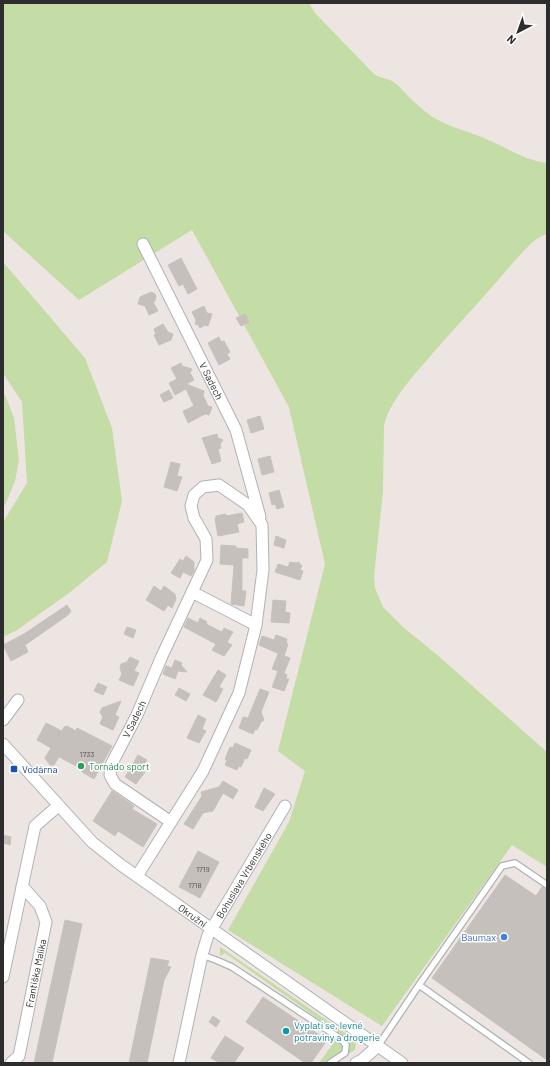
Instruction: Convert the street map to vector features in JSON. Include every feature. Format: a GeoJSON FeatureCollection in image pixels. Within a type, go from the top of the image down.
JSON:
{"type":"FeatureCollection","features":[{"type":"Feature","properties":{"kind":"street","name":"V Sadech"},"geometry":{"type":"LineString","coordinates":[[137,876],[203,771],[239,693],[256,625],[263,570],[262,525],[236,430],[143,244]]}},
{"type":"Feature","properties":{"kind":"street","name":"V Sadech"},"geometry":{"type":"LineString","coordinates":[[171,822],[115,784],[110,775],[111,765],[137,715],[162,656],[207,560],[206,540],[194,518],[190,506],[194,495],[203,487],[219,485],[248,505],[262,525]]}},
{"type":"Feature","properties":{"kind":"street"},"geometry":{"type":"LineString","coordinates":[[192,592],[256,625]]}},
{"type":"Feature","properties":{"kind":"street"},"geometry":{"type":"LineString","coordinates":[[3,720],[18,700]]}},
{"type":"Feature","properties":{"kind":"street","name":"Okružní"},"geometry":{"type":"LineString","coordinates":[[3,744],[92,842],[137,876],[402,1063]]}},
{"type":"Feature","properties":{"kind":"street"},"geometry":{"type":"LineString","coordinates":[[3,977],[35,826],[58,806]]}},
{"type":"Feature","properties":{"kind":"street","name":"Bohuslava Vrbenského"},"geometry":{"type":"LineString","coordinates":[[179,1063],[202,955],[208,935],[285,806]]}},
{"type":"Feature","properties":{"kind":"street","name":"Františka Malíka"},"geometry":{"type":"LineString","coordinates":[[10,1063],[19,1056],[46,922],[40,906],[22,886]]}},
{"type":"Feature","properties":{"kind":"street"},"geometry":{"type":"LineString","coordinates":[[356,1063],[362,1060],[378,1046]]}},
{"type":"Feature","properties":{"kind":"lane"},"geometry":{"type":"LineString","coordinates":[[378,1046],[418,985],[502,866],[515,863],[547,884]]}},
{"type":"Feature","properties":{"kind":"lane"},"geometry":{"type":"LineString","coordinates":[[202,955],[232,967],[341,1039],[346,1045],[345,1053],[330,1063]]}},
{"type":"Feature","properties":{"kind":"lane"},"geometry":{"type":"LineString","coordinates":[[418,985],[529,1063]]}},
{"type":"Feature","properties":{"kind":"green space"},"geometry":{"type":"Polygon","coordinates":[[[3,3],[309,3],[315,13],[373,73],[395,83],[431,116],[437,120],[482,137],[522,156],[547,163],[547,234],[535,240],[518,257],[447,337],[410,380],[387,415],[384,426],[383,491],[374,577],[375,588],[383,607],[404,628],[435,653],[547,752],[547,867],[512,845],[382,1026],[228,930],[289,822],[305,771],[278,751],[325,564],[289,407],[192,230],[79,300],[3,231],[3,3]]]}},
{"type":"Feature","properties":{"kind":"green space"},"geometry":{"type":"Polygon","coordinates":[[[3,262],[85,358],[112,428],[122,501],[107,562],[69,593],[17,630],[3,637],[3,522],[27,483],[22,402],[3,373],[3,262]]]}},
{"type":"Feature","properties":{"kind":"green space"},"geometry":{"type":"Polygon","coordinates":[[[3,390],[14,418],[19,460],[15,481],[3,508],[3,390]]]}},
{"type":"Feature","properties":{"kind":"green space"},"geometry":{"type":"Polygon","coordinates":[[[220,947],[354,1039],[356,1042],[355,1050],[333,1063],[319,1063],[340,1034],[225,953],[220,956],[220,947]]]}},
{"type":"Feature","properties":{"kind":"building"},"geometry":{"type":"Polygon","coordinates":[[[181,258],[197,289],[188,294],[183,284],[179,286],[168,265],[181,258]]]}},
{"type":"Feature","properties":{"kind":"building"},"geometry":{"type":"Polygon","coordinates":[[[151,292],[156,296],[155,301],[153,302],[158,311],[149,315],[145,306],[138,304],[140,297],[151,292]]]}},
{"type":"Feature","properties":{"kind":"building"},"geometry":{"type":"Polygon","coordinates":[[[204,306],[207,313],[212,314],[208,326],[205,325],[200,328],[195,324],[196,320],[192,312],[204,306]]]}},
{"type":"Feature","properties":{"kind":"building"},"geometry":{"type":"Polygon","coordinates":[[[245,314],[249,322],[241,326],[236,318],[245,314]]]}},
{"type":"Feature","properties":{"kind":"building"},"geometry":{"type":"Polygon","coordinates":[[[163,324],[168,332],[173,334],[171,340],[159,345],[154,335],[156,334],[154,329],[163,324]]]}},
{"type":"Feature","properties":{"kind":"building"},"geometry":{"type":"Polygon","coordinates":[[[219,337],[221,342],[224,341],[230,352],[227,354],[230,359],[219,365],[208,343],[219,337]]]}},
{"type":"Feature","properties":{"kind":"building"},"geometry":{"type":"Polygon","coordinates":[[[181,363],[182,366],[192,369],[190,373],[194,380],[186,384],[204,391],[203,395],[208,406],[212,407],[209,415],[205,414],[188,423],[183,411],[194,406],[186,389],[175,395],[169,383],[177,379],[171,368],[181,363]]]}},
{"type":"Feature","properties":{"kind":"building"},"geometry":{"type":"Polygon","coordinates":[[[169,390],[173,398],[164,402],[160,395],[169,390]]]}},
{"type":"Feature","properties":{"kind":"building"},"geometry":{"type":"Polygon","coordinates":[[[260,416],[264,429],[251,433],[247,420],[260,416]]]}},
{"type":"Feature","properties":{"kind":"building"},"geometry":{"type":"Polygon","coordinates":[[[217,434],[218,438],[223,440],[220,444],[221,448],[218,449],[221,461],[212,464],[202,438],[217,434]]]}},
{"type":"Feature","properties":{"kind":"building"},"geometry":{"type":"Polygon","coordinates":[[[270,456],[274,472],[262,475],[258,459],[270,456]]]}},
{"type":"Feature","properties":{"kind":"building"},"geometry":{"type":"Polygon","coordinates":[[[171,462],[180,464],[177,476],[182,477],[177,491],[164,487],[171,462]]]}},
{"type":"Feature","properties":{"kind":"building"},"geometry":{"type":"Polygon","coordinates":[[[279,490],[284,507],[277,509],[275,504],[272,505],[269,493],[279,490]]]}},
{"type":"Feature","properties":{"kind":"building"},"geometry":{"type":"Polygon","coordinates":[[[242,513],[244,522],[237,524],[239,532],[218,536],[215,519],[216,516],[242,513]]]}},
{"type":"Feature","properties":{"kind":"building"},"geometry":{"type":"Polygon","coordinates":[[[276,536],[286,540],[284,548],[274,545],[276,536]]]}},
{"type":"Feature","properties":{"kind":"building"},"geometry":{"type":"Polygon","coordinates":[[[221,545],[236,546],[236,548],[248,549],[248,558],[242,558],[242,591],[246,591],[244,606],[231,604],[234,565],[220,564],[221,545]]]}},
{"type":"Feature","properties":{"kind":"building"},"geometry":{"type":"Polygon","coordinates":[[[186,556],[194,562],[194,571],[191,576],[183,572],[180,578],[171,573],[180,559],[183,561],[186,556]]]}},
{"type":"Feature","properties":{"kind":"building"},"geometry":{"type":"Polygon","coordinates":[[[290,562],[299,562],[300,565],[302,565],[300,570],[303,571],[300,580],[275,572],[278,564],[288,567],[290,562]]]}},
{"type":"Feature","properties":{"kind":"building"},"geometry":{"type":"Polygon","coordinates":[[[154,586],[161,591],[164,586],[175,594],[176,599],[172,608],[168,605],[164,611],[146,600],[154,586]]]}},
{"type":"Feature","properties":{"kind":"building"},"geometry":{"type":"Polygon","coordinates":[[[273,600],[286,601],[285,612],[290,613],[289,623],[271,622],[273,600]]]}},
{"type":"Feature","properties":{"kind":"building"},"geometry":{"type":"Polygon","coordinates":[[[67,605],[71,611],[68,615],[25,645],[28,652],[11,661],[3,645],[24,634],[67,605]]]}},
{"type":"Feature","properties":{"kind":"building"},"geometry":{"type":"Polygon","coordinates":[[[188,618],[198,623],[200,618],[207,622],[206,624],[222,632],[224,628],[233,632],[227,642],[232,645],[224,656],[212,650],[216,644],[184,627],[188,618]]]}},
{"type":"Feature","properties":{"kind":"building"},"geometry":{"type":"Polygon","coordinates":[[[127,627],[136,630],[133,638],[124,634],[127,627]]]}},
{"type":"Feature","properties":{"kind":"building"},"geometry":{"type":"Polygon","coordinates":[[[276,635],[287,639],[286,643],[288,644],[284,656],[259,645],[262,636],[274,640],[276,635]]]}},
{"type":"Feature","properties":{"kind":"building"},"geometry":{"type":"Polygon","coordinates":[[[278,654],[290,658],[284,673],[287,675],[286,679],[289,679],[284,691],[272,687],[278,671],[272,669],[278,654]]]}},
{"type":"Feature","properties":{"kind":"building"},"geometry":{"type":"Polygon","coordinates":[[[130,657],[139,661],[134,671],[139,673],[133,686],[119,680],[122,674],[120,668],[121,664],[127,662],[130,657]]]}},
{"type":"Feature","properties":{"kind":"building"},"geometry":{"type":"Polygon","coordinates":[[[175,660],[182,663],[181,665],[187,672],[178,671],[175,679],[163,674],[166,666],[172,668],[175,660]]]}},
{"type":"Feature","properties":{"kind":"building"},"geometry":{"type":"Polygon","coordinates":[[[218,670],[226,675],[219,687],[223,689],[216,702],[203,695],[218,670]]]}},
{"type":"Feature","properties":{"kind":"building"},"geometry":{"type":"Polygon","coordinates":[[[98,683],[107,687],[103,695],[94,691],[98,683]]]}},
{"type":"Feature","properties":{"kind":"building"},"geometry":{"type":"Polygon","coordinates":[[[179,688],[190,694],[186,701],[175,695],[179,688]]]}},
{"type":"Feature","properties":{"kind":"building"},"geometry":{"type":"Polygon","coordinates":[[[260,689],[269,692],[261,712],[264,720],[261,722],[257,730],[255,729],[253,734],[239,728],[243,717],[248,718],[260,689]]]}},
{"type":"Feature","properties":{"kind":"building"},"geometry":{"type":"Polygon","coordinates":[[[121,701],[115,715],[119,717],[113,730],[100,724],[103,717],[100,712],[102,708],[121,701]]]}},
{"type":"Feature","properties":{"kind":"building"},"geometry":{"type":"Polygon","coordinates":[[[198,715],[206,719],[202,729],[206,731],[199,743],[187,738],[198,715]]]}},
{"type":"Feature","properties":{"kind":"building"},"geometry":{"type":"Polygon","coordinates":[[[46,723],[62,731],[64,727],[67,726],[76,731],[77,728],[112,746],[94,779],[82,772],[83,770],[80,768],[59,757],[54,765],[50,765],[45,758],[51,748],[37,740],[46,723]]]}},
{"type":"Feature","properties":{"kind":"building"},"geometry":{"type":"Polygon","coordinates":[[[235,743],[251,750],[247,759],[245,758],[241,767],[239,766],[237,770],[225,765],[227,760],[225,759],[230,747],[233,748],[235,743]]]}},
{"type":"Feature","properties":{"kind":"building"},"geometry":{"type":"Polygon","coordinates":[[[138,755],[147,760],[141,770],[145,772],[136,784],[125,777],[138,755]]]}},
{"type":"Feature","properties":{"kind":"building"},"geometry":{"type":"Polygon","coordinates":[[[223,781],[238,790],[233,799],[223,793],[213,811],[203,813],[193,829],[184,824],[202,796],[201,792],[219,787],[223,781]]]}},
{"type":"Feature","properties":{"kind":"building"},"geometry":{"type":"Polygon","coordinates":[[[264,788],[275,794],[263,811],[255,807],[264,788]]]}},
{"type":"Feature","properties":{"kind":"building"},"geometry":{"type":"Polygon","coordinates":[[[112,791],[134,806],[132,809],[157,824],[143,847],[118,831],[115,836],[93,821],[112,791]]]}},
{"type":"Feature","properties":{"kind":"building"},"geometry":{"type":"Polygon","coordinates":[[[3,835],[11,837],[10,845],[3,843],[3,835]]]}},
{"type":"Feature","properties":{"kind":"building"},"geometry":{"type":"Polygon","coordinates":[[[198,851],[219,862],[200,898],[179,887],[198,851]]]}},
{"type":"Feature","properties":{"kind":"building","name":"Baumax"},"geometry":{"type":"Polygon","coordinates":[[[505,875],[536,896],[542,887],[547,889],[547,1060],[432,978],[505,875]]]}},
{"type":"Feature","properties":{"kind":"building"},"geometry":{"type":"Polygon","coordinates":[[[65,920],[82,924],[52,1063],[34,1063],[65,920]]]}},
{"type":"Feature","properties":{"kind":"building"},"geometry":{"type":"Polygon","coordinates":[[[151,958],[169,961],[167,966],[171,967],[164,980],[147,1063],[129,1063],[151,958]]]}},
{"type":"Feature","properties":{"kind":"building","name":"Vyplatí se, levné potraviny a drogerie"},"geometry":{"type":"Polygon","coordinates":[[[263,997],[327,1040],[311,1063],[305,1063],[246,1022],[263,997]]]}},
{"type":"Feature","properties":{"kind":"building"},"geometry":{"type":"Polygon","coordinates":[[[213,1016],[220,1021],[216,1027],[209,1022],[213,1016]]]}},
{"type":"Feature","properties":{"kind":"building"},"geometry":{"type":"Polygon","coordinates":[[[225,1036],[244,1048],[234,1063],[220,1063],[211,1058],[225,1036]]]}},
{"type":"Feature","properties":{"kind":"place","name":"Tornádo sport"},"geometry":{"type":"Point","coordinates":[81,766]}},
{"type":"Feature","properties":{"kind":"place","name":"Vodárna"},"geometry":{"type":"Point","coordinates":[14,769]}},
{"type":"Feature","properties":{"kind":"place","name":"Baumax"},"geometry":{"type":"Point","coordinates":[504,937]}},
{"type":"Feature","properties":{"kind":"place","name":"Vyplatí se, levné potraviny a drogerie"},"geometry":{"type":"Point","coordinates":[286,1031]}}]}
